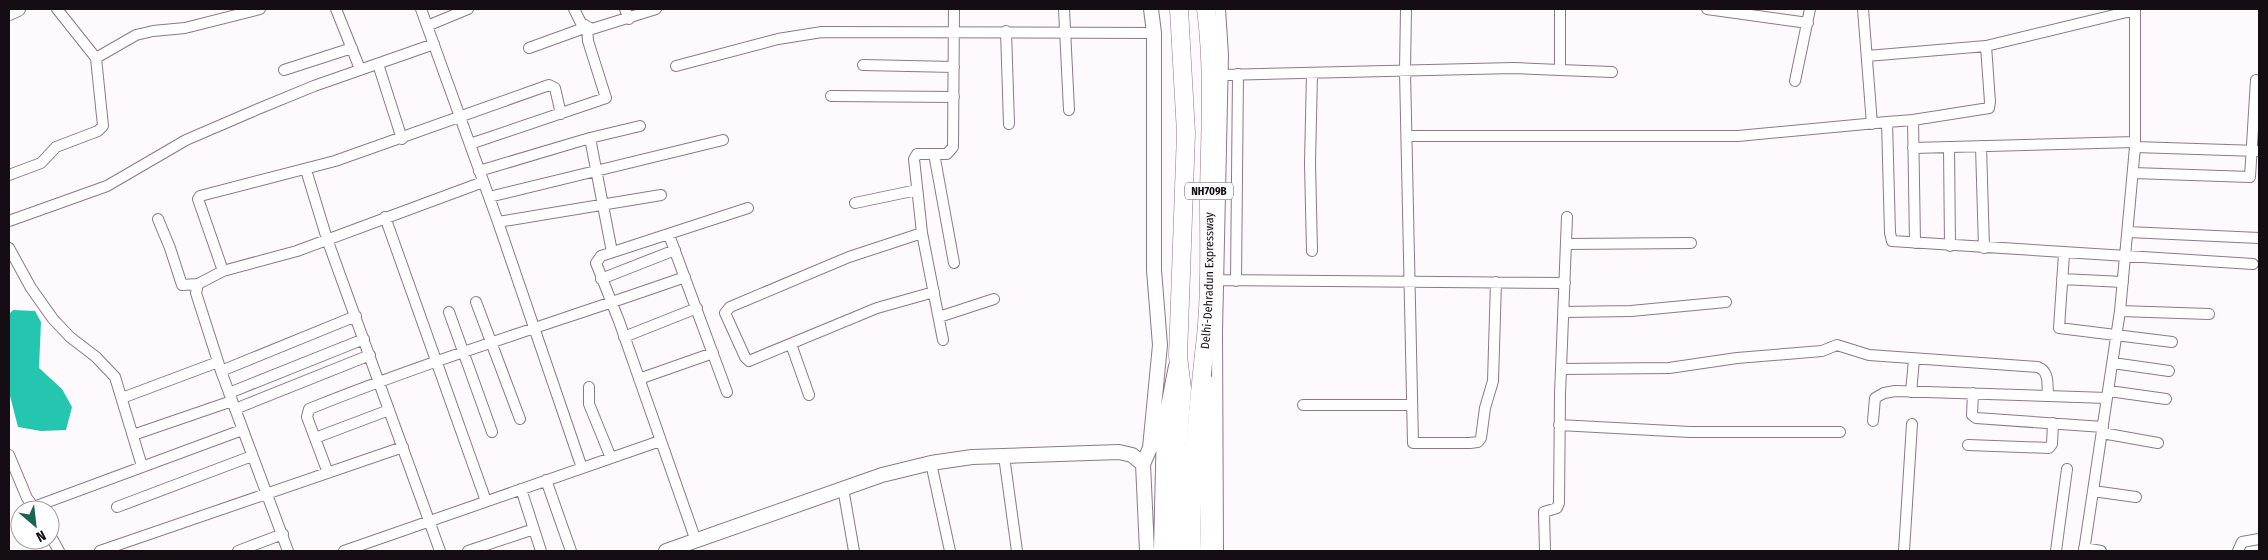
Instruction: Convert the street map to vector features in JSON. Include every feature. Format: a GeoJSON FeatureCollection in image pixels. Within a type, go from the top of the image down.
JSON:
{"type":"FeatureCollection","features":[{"type":"Feature","properties":{"kind":"highway","name":"Delhi-Dehradun Expressway"},"geometry":{"type":"LineString","coordinates":[[1179,9],[1186,133],[1178,356],[1182,388],[1177,454],[1183,515],[1192,551]]}},
{"type":"Feature","properties":{"kind":"highway","name":"Delhi-Dehradun Expressway"},"geometry":{"type":"LineString","coordinates":[[1177,551],[1205,354],[1211,99],[1206,9]]}},
{"type":"Feature","properties":{"kind":"street"},"geometry":{"type":"LineString","coordinates":[[9,13],[18,9]]}},
{"type":"Feature","properties":{"kind":"street"},"geometry":{"type":"LineString","coordinates":[[9,175],[45,161],[56,147],[101,129],[104,122],[96,58],[56,9]]}},
{"type":"Feature","properties":{"kind":"street"},"geometry":{"type":"LineString","coordinates":[[96,58],[144,33],[185,28],[260,9]]}},
{"type":"Feature","properties":{"kind":"street"},"geometry":{"type":"LineString","coordinates":[[336,9],[360,70]]}},
{"type":"Feature","properties":{"kind":"street"},"geometry":{"type":"LineString","coordinates":[[421,9],[498,222],[582,468]]}},
{"type":"Feature","properties":{"kind":"street"},"geometry":{"type":"LineString","coordinates":[[427,26],[468,9]]}},
{"type":"Feature","properties":{"kind":"street"},"geometry":{"type":"LineString","coordinates":[[470,144],[604,100],[607,96],[588,41],[587,28],[581,23],[574,9]]}},
{"type":"Feature","properties":{"kind":"street"},"geometry":{"type":"LineString","coordinates":[[529,48],[587,28],[600,28],[627,14],[654,9]]}},
{"type":"Feature","properties":{"kind":"street"},"geometry":{"type":"LineString","coordinates":[[943,340],[922,233],[915,154],[947,154],[953,147],[954,9]]}},
{"type":"Feature","properties":{"kind":"street"},"geometry":{"type":"LineString","coordinates":[[1064,9],[1069,110]]}},
{"type":"Feature","properties":{"kind":"street"},"geometry":{"type":"LineString","coordinates":[[1147,551],[1143,464],[1150,448],[1160,345],[1154,270],[1154,33],[1151,9]]}},
{"type":"Feature","properties":{"kind":"street"},"geometry":{"type":"LineString","coordinates":[[1218,551],[1218,280],[1223,75],[1220,9]]}},
{"type":"Feature","properties":{"kind":"street"},"geometry":{"type":"LineString","coordinates":[[1406,9],[1405,71],[1408,136],[1413,443],[1470,443],[1478,442],[1482,438],[1485,408],[1493,381],[1496,282]]}},
{"type":"Feature","properties":{"kind":"street"},"geometry":{"type":"LineString","coordinates":[[1560,9],[1560,70]]}},
{"type":"Feature","properties":{"kind":"street"},"geometry":{"type":"LineString","coordinates":[[1707,9],[1808,23]]}},
{"type":"Feature","properties":{"kind":"street"},"geometry":{"type":"LineString","coordinates":[[1795,81],[1810,9]]}},
{"type":"Feature","properties":{"kind":"street"},"geometry":{"type":"LineString","coordinates":[[1863,9],[1872,124]]}},
{"type":"Feature","properties":{"kind":"street"},"geometry":{"type":"LineString","coordinates":[[1867,56],[1986,46],[2135,10],[2136,144],[2128,232],[2117,336],[2084,550],[2101,551]]}},
{"type":"Feature","properties":{"kind":"street"},"geometry":{"type":"LineString","coordinates":[[676,66],[748,46],[815,33],[954,31],[1154,33]]}},
{"type":"Feature","properties":{"kind":"street"},"geometry":{"type":"LineString","coordinates":[[1006,31],[1009,124]]}},
{"type":"Feature","properties":{"kind":"street"},"geometry":{"type":"LineString","coordinates":[[9,221],[107,186],[186,140],[266,105],[434,44]]}},
{"type":"Feature","properties":{"kind":"street"},"geometry":{"type":"LineString","coordinates":[[1408,136],[1738,136],[1913,120],[1989,108],[1986,46]]}},
{"type":"Feature","properties":{"kind":"street"},"geometry":{"type":"LineString","coordinates":[[284,70],[352,48]]}},
{"type":"Feature","properties":{"kind":"street"},"geometry":{"type":"LineString","coordinates":[[378,64],[402,139]]}},
{"type":"Feature","properties":{"kind":"street"},"geometry":{"type":"LineString","coordinates":[[863,65],[954,67]]}},
{"type":"Feature","properties":{"kind":"street"},"geometry":{"type":"LineString","coordinates":[[1223,75],[1514,68],[1612,72]]}},
{"type":"Feature","properties":{"kind":"street"},"geometry":{"type":"LineString","coordinates":[[1312,73],[1310,163],[1312,251]]}},
{"type":"Feature","properties":{"kind":"street"},"geometry":{"type":"LineString","coordinates":[[1236,281],[1238,74]]}},
{"type":"Feature","properties":{"kind":"street"},"geometry":{"type":"LineString","coordinates":[[2133,173],[2250,177],[2256,151],[2256,80]]}},
{"type":"Feature","properties":{"kind":"street"},"geometry":{"type":"LineString","coordinates":[[223,271],[198,197],[286,173],[306,170],[402,139],[551,84],[555,88],[561,114]]}},
{"type":"Feature","properties":{"kind":"street"},"geometry":{"type":"LineString","coordinates":[[831,96],[954,97]]}},
{"type":"Feature","properties":{"kind":"street"},"geometry":{"type":"LineString","coordinates":[[1913,120],[1916,243]]}},
{"type":"Feature","properties":{"kind":"street"},"geometry":{"type":"LineString","coordinates":[[1887,122],[1890,238],[1897,242],[2125,258],[2253,264]]}},
{"type":"Feature","properties":{"kind":"street"},"geometry":{"type":"LineString","coordinates":[[479,171],[590,138],[640,126]]}},
{"type":"Feature","properties":{"kind":"street"},"geometry":{"type":"LineString","coordinates":[[590,138],[612,252]]}},
{"type":"Feature","properties":{"kind":"street"},"geometry":{"type":"LineString","coordinates":[[489,198],[722,140]]}},
{"type":"Feature","properties":{"kind":"street"},"geometry":{"type":"LineString","coordinates":[[1913,148],[2136,144],[2256,151]]}},
{"type":"Feature","properties":{"kind":"street"},"geometry":{"type":"LineString","coordinates":[[1981,146],[1984,248]]}},
{"type":"Feature","properties":{"kind":"street"},"geometry":{"type":"LineString","coordinates":[[1949,147],[1950,246]]}},
{"type":"Feature","properties":{"kind":"street"},"geometry":{"type":"LineString","coordinates":[[936,154],[954,263]]}},
{"type":"Feature","properties":{"kind":"street"},"geometry":{"type":"LineString","coordinates":[[306,170],[327,238],[440,551]]}},
{"type":"Feature","properties":{"kind":"street"},"geometry":{"type":"LineString","coordinates":[[158,219],[182,285],[198,284],[223,271],[297,251],[327,238],[483,182]]}},
{"type":"Feature","properties":{"kind":"street"},"geometry":{"type":"LineString","coordinates":[[855,203],[917,190]]}},
{"type":"Feature","properties":{"kind":"street"},"geometry":{"type":"LineString","coordinates":[[498,222],[604,206],[661,195]]}},
{"type":"Feature","properties":{"kind":"street"},"geometry":{"type":"LineString","coordinates":[[696,541],[612,303],[596,267],[597,259],[612,252],[748,208]]}},
{"type":"Feature","properties":{"kind":"street"},"geometry":{"type":"LineString","coordinates":[[385,217],[486,502]]}},
{"type":"Feature","properties":{"kind":"street"},"geometry":{"type":"LineString","coordinates":[[1544,551],[1543,514],[1545,510],[1557,508],[1558,503],[1567,217]]}},
{"type":"Feature","properties":{"kind":"street"},"geometry":{"type":"LineString","coordinates":[[2128,232],[2259,238]]}},
{"type":"Feature","properties":{"kind":"street"},"geometry":{"type":"LineString","coordinates":[[922,233],[849,256],[725,310],[744,357],[749,361],[877,308],[934,292]]}},
{"type":"Feature","properties":{"kind":"street"},"geometry":{"type":"LineString","coordinates":[[668,235],[727,392]]}},
{"type":"Feature","properties":{"kind":"street"},"geometry":{"type":"LineString","coordinates":[[1566,244],[1691,243]]}},
{"type":"Feature","properties":{"kind":"street"},"geometry":{"type":"LineString","coordinates":[[9,248],[31,288],[53,319],[108,368],[115,377],[142,466]]}},
{"type":"Feature","properties":{"kind":"street"},"geometry":{"type":"LineString","coordinates":[[601,279],[675,250]]}},
{"type":"Feature","properties":{"kind":"street"},"geometry":{"type":"LineString","coordinates":[[2064,254],[2059,328],[2172,342]]}},
{"type":"Feature","properties":{"kind":"street"},"geometry":{"type":"LineString","coordinates":[[328,473],[307,411],[378,381],[435,360],[535,329],[685,277]]}},
{"type":"Feature","properties":{"kind":"street"},"geometry":{"type":"LineString","coordinates":[[2062,279],[2123,282]]}},
{"type":"Feature","properties":{"kind":"street"},"geometry":{"type":"LineString","coordinates":[[1218,280],[1565,283]]}},
{"type":"Feature","properties":{"kind":"street"},"geometry":{"type":"LineString","coordinates":[[198,284],[196,293],[220,367],[288,551]]}},
{"type":"Feature","properties":{"kind":"street"},"geometry":{"type":"LineString","coordinates":[[939,317],[994,299]]}},
{"type":"Feature","properties":{"kind":"street"},"geometry":{"type":"LineString","coordinates":[[476,302],[520,419]]}},
{"type":"Feature","properties":{"kind":"street"},"geometry":{"type":"LineString","coordinates":[[1563,312],[1631,311],[1726,302]]}},
{"type":"Feature","properties":{"kind":"street"},"geometry":{"type":"LineString","coordinates":[[624,337],[697,308]]}},
{"type":"Feature","properties":{"kind":"street"},"geometry":{"type":"LineString","coordinates":[[2120,311],[2209,314]]}},
{"type":"Feature","properties":{"kind":"street"},"geometry":{"type":"LineString","coordinates":[[449,312],[492,432]]}},
{"type":"Feature","properties":{"kind":"street"},"geometry":{"type":"LineString","coordinates":[[122,398],[220,367],[356,316]]}},
{"type":"Feature","properties":{"kind":"street"},"geometry":{"type":"LineString","coordinates":[[232,401],[364,339]]}},
{"type":"Feature","properties":{"kind":"street"},"geometry":{"type":"LineString","coordinates":[[791,344],[809,395]]}},
{"type":"Feature","properties":{"kind":"street"},"geometry":{"type":"LineString","coordinates":[[1561,369],[1669,368],[1738,358],[1822,351],[1837,345],[1869,355],[1914,360],[2038,367],[2042,369],[2047,377],[2048,396]]}},
{"type":"Feature","properties":{"kind":"street"},"geometry":{"type":"LineString","coordinates":[[639,379],[713,353]]}},
{"type":"Feature","properties":{"kind":"street"},"geometry":{"type":"LineString","coordinates":[[1205,354],[1208,400],[1206,507],[1208,551]]}},
{"type":"Feature","properties":{"kind":"street"},"geometry":{"type":"LineString","coordinates":[[133,434],[370,356]]}},
{"type":"Feature","properties":{"kind":"street"},"geometry":{"type":"LineString","coordinates":[[1161,551],[1164,427],[1178,356]]}},
{"type":"Feature","properties":{"kind":"street"},"geometry":{"type":"LineString","coordinates":[[1912,392],[1914,360]]}},
{"type":"Feature","properties":{"kind":"street"},"geometry":{"type":"LineString","coordinates":[[2113,363],[2169,371]]}},
{"type":"Feature","properties":{"kind":"street"},"geometry":{"type":"LineString","coordinates":[[589,387],[589,404],[611,458]]}},
{"type":"Feature","properties":{"kind":"street"},"geometry":{"type":"LineString","coordinates":[[1873,421],[1875,398],[1878,395],[1895,391],[2048,396],[2108,394],[2166,399]]}},
{"type":"Feature","properties":{"kind":"street"},"geometry":{"type":"LineString","coordinates":[[1973,393],[1972,415],[1976,418],[2053,423],[2102,430],[2158,443]]}},
{"type":"Feature","properties":{"kind":"street"},"geometry":{"type":"LineString","coordinates":[[1303,405],[1411,405]]}},
{"type":"Feature","properties":{"kind":"street"},"geometry":{"type":"LineString","coordinates":[[315,438],[389,410]]}},
{"type":"Feature","properties":{"kind":"street"},"geometry":{"type":"LineString","coordinates":[[1968,445],[2049,448],[2052,444],[2053,423]]}},
{"type":"Feature","properties":{"kind":"street"},"geometry":{"type":"LineString","coordinates":[[1904,551],[1912,424]]}},
{"type":"Feature","properties":{"kind":"street"},"geometry":{"type":"LineString","coordinates":[[1559,425],[1690,432],[1840,432]]}},
{"type":"Feature","properties":{"kind":"street"},"geometry":{"type":"LineString","coordinates":[[55,500],[242,430]]}},
{"type":"Feature","properties":{"kind":"street"},"geometry":{"type":"LineString","coordinates":[[344,551],[660,441]]}},
{"type":"Feature","properties":{"kind":"street"},"geometry":{"type":"LineString","coordinates":[[100,551],[121,548],[267,494],[403,447]]}},
{"type":"Feature","properties":{"kind":"street"},"geometry":{"type":"LineString","coordinates":[[666,551],[882,475],[931,463],[972,457],[1119,452],[1138,459],[1143,464]]}},
{"type":"Feature","properties":{"kind":"street"},"geometry":{"type":"LineString","coordinates":[[9,455],[29,500]]}},
{"type":"Feature","properties":{"kind":"street"},"geometry":{"type":"LineString","coordinates":[[117,507],[252,456]]}},
{"type":"Feature","properties":{"kind":"street"},"geometry":{"type":"LineString","coordinates":[[1004,456],[1016,551]]}},
{"type":"Feature","properties":{"kind":"street"},"geometry":{"type":"LineString","coordinates":[[931,463],[950,551]]}},
{"type":"Feature","properties":{"kind":"street"},"geometry":{"type":"LineString","coordinates":[[2056,551],[2067,469]]}},
{"type":"Feature","properties":{"kind":"street"},"geometry":{"type":"LineString","coordinates":[[546,480],[571,551]]}},
{"type":"Feature","properties":{"kind":"street"},"geometry":{"type":"LineString","coordinates":[[843,488],[854,551]]}},
{"type":"Feature","properties":{"kind":"street"},"geometry":{"type":"LineString","coordinates":[[521,489],[541,551]]}},
{"type":"Feature","properties":{"kind":"street"},"geometry":{"type":"LineString","coordinates":[[2093,491],[2136,498]]}},
{"type":"Feature","properties":{"kind":"street"},"geometry":{"type":"LineString","coordinates":[[468,551],[534,529]]}},
{"type":"Feature","properties":{"kind":"street"},"geometry":{"type":"LineString","coordinates":[[238,551],[256,548],[283,534]]}},
{"type":"Feature","properties":{"kind":"street"},"geometry":{"type":"LineString","coordinates":[[2238,551],[2242,542],[2259,539]]}},
{"type":"Feature","properties":{"kind":"shaded area"},"geometry":{"type":"Polygon","coordinates":[[[13,310],[35,311],[41,322],[39,368],[62,389],[72,407],[66,430],[41,431],[18,427],[9,392],[9,314],[13,310]]]}}]}
